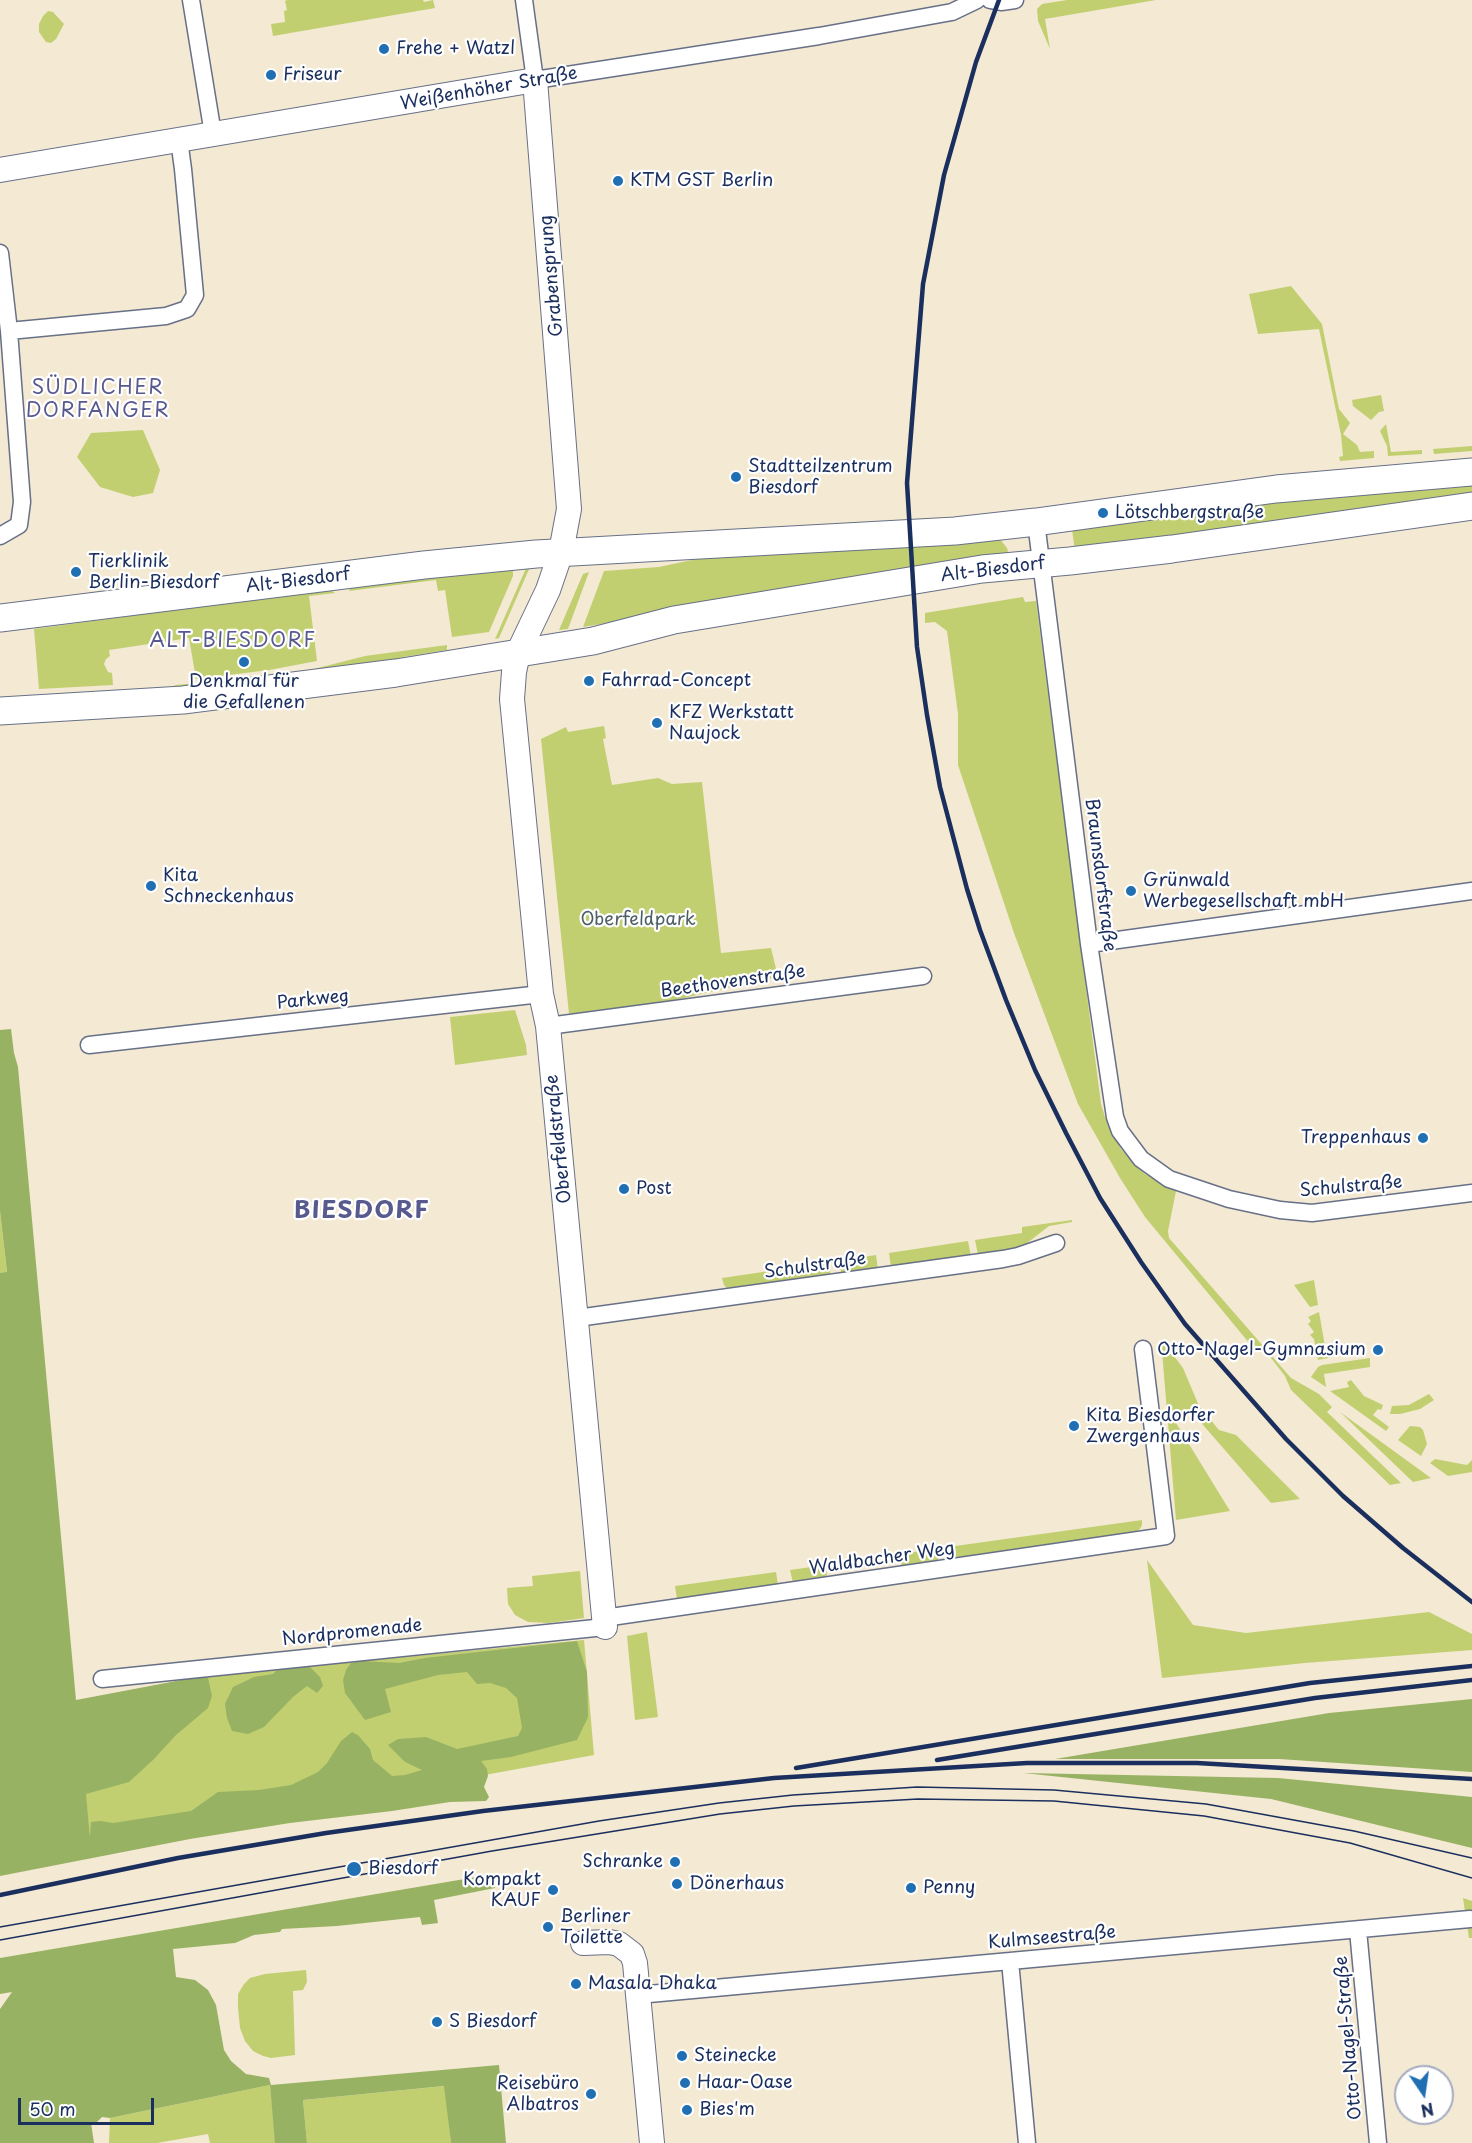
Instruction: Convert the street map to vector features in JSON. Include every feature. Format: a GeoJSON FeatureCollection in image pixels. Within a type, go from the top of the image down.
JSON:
{"type":"FeatureCollection","features":[{"type":"Feature","properties":{"kind":"main road","name":"Alt-Biesdorf"},"geometry":{"type":"LineString","coordinates":[[0,618],[424,565],[561,552],[955,531],[1276,489],[1472,472]]}},
{"type":"Feature","properties":{"kind":"main road","name":"Alt-Biesdorf"},"geometry":{"type":"LineString","coordinates":[[0,711],[183,700],[353,679],[593,641],[674,620],[982,569],[1172,549],[1472,506]]}},
{"type":"Feature","properties":{"kind":"street"},"geometry":{"type":"LineString","coordinates":[[191,0],[213,134]]}},
{"type":"Feature","properties":{"kind":"street","name":"Grabensprung"},"geometry":{"type":"LineString","coordinates":[[524,0],[535,80],[569,509],[561,552]]}},
{"type":"Feature","properties":{"kind":"street","name":"Weißenhöher Straße"},"geometry":{"type":"LineString","coordinates":[[0,170],[535,80],[819,36],[952,12],[977,0]]}},
{"type":"Feature","properties":{"kind":"street"},"geometry":{"type":"LineString","coordinates":[[990,0],[1001,2],[1015,0]]}},
{"type":"Feature","properties":{"kind":"street"},"geometry":{"type":"LineString","coordinates":[[9,331],[166,316],[187,309],[195,295],[179,140]]}},
{"type":"Feature","properties":{"kind":"street"},"geometry":{"type":"LineString","coordinates":[[0,253],[9,331],[22,501],[19,525],[0,536]]}},
{"type":"Feature","properties":{"kind":"street","name":"Braunsdorfstraße"},"geometry":{"type":"LineString","coordinates":[[1036,522],[1089,944],[1115,1117],[1120,1131],[1133,1151],[1150,1167],[1170,1179],[1199,1190]]}},
{"type":"Feature","properties":{"kind":"street"},"geometry":{"type":"LineString","coordinates":[[518,653],[549,590],[561,552]]}},
{"type":"Feature","properties":{"kind":"street","name":"Oberfeldstraße"},"geometry":{"type":"LineString","coordinates":[[518,653],[512,699],[541,994],[548,1026],[605,1622]]}},
{"type":"Feature","properties":{"kind":"street"},"geometry":{"type":"LineString","coordinates":[[1089,944],[1472,891]]}},
{"type":"Feature","properties":{"kind":"street","name":"Beethovenstraße"},"geometry":{"type":"LineString","coordinates":[[548,1026],[923,976]]}},
{"type":"Feature","properties":{"kind":"street","name":"Parkweg"},"geometry":{"type":"LineString","coordinates":[[89,1045],[541,994]]}},
{"type":"Feature","properties":{"kind":"street","name":"Schulstraße"},"geometry":{"type":"LineString","coordinates":[[1199,1190],[1253,1205],[1312,1213],[1472,1193]]}},
{"type":"Feature","properties":{"kind":"street","name":"Schulstraße"},"geometry":{"type":"LineString","coordinates":[[577,1318],[1003,1259],[1056,1243]]}},
{"type":"Feature","properties":{"kind":"street","name":"Waldbacher Weg"},"geometry":{"type":"LineString","coordinates":[[605,1622],[1166,1536],[1143,1349]]}},
{"type":"Feature","properties":{"kind":"street","name":"Nordpromenade"},"geometry":{"type":"LineString","coordinates":[[102,1679],[605,1622]]}},
{"type":"Feature","properties":{"kind":"street","name":"Kulmseestraße"},"geometry":{"type":"LineString","coordinates":[[638,1995],[1470,1919]]}},
{"type":"Feature","properties":{"kind":"street","name":"Otto-Nagel-Straße"},"geometry":{"type":"LineString","coordinates":[[1358,1930],[1378,2143]]}},
{"type":"Feature","properties":{"kind":"street"},"geometry":{"type":"LineString","coordinates":[[583,1943],[619,1944],[632,1954],[635,1963],[652,2143]]}},
{"type":"Feature","properties":{"kind":"street"},"geometry":{"type":"LineString","coordinates":[[1010,1961],[1027,2143]]}},
{"type":"Feature","properties":{"kind":"green space"},"geometry":{"type":"Polygon","coordinates":[[[423,0],[424,2],[433,0],[435,8],[273,36],[271,24],[285,22],[284,11],[287,10],[285,1],[423,0]]]}},
{"type":"Feature","properties":{"kind":"green space"},"geometry":{"type":"Polygon","coordinates":[[[1067,0],[1156,0],[1045,19],[1050,49],[1038,21],[1037,9],[1042,4],[1067,0]]]}},
{"type":"Feature","properties":{"kind":"green space"},"geometry":{"type":"Polygon","coordinates":[[[48,11],[53,12],[64,24],[56,39],[51,43],[46,42],[39,32],[39,24],[48,11]]]}},
{"type":"Feature","properties":{"kind":"green space"},"geometry":{"type":"Polygon","coordinates":[[[1291,286],[1322,324],[1339,409],[1350,423],[1343,434],[1357,445],[1360,452],[1374,451],[1374,458],[1340,461],[1339,457],[1343,456],[1341,435],[1319,329],[1258,334],[1249,294],[1291,286]]]}},
{"type":"Feature","properties":{"kind":"green space"},"geometry":{"type":"Polygon","coordinates":[[[1381,395],[1384,411],[1379,412],[1371,420],[1353,406],[1352,400],[1381,395]]]}},
{"type":"Feature","properties":{"kind":"green space"},"geometry":{"type":"Polygon","coordinates":[[[1386,424],[1391,452],[1422,450],[1422,454],[1388,456],[1387,446],[1380,431],[1386,424]]]}},
{"type":"Feature","properties":{"kind":"green space"},"geometry":{"type":"Polygon","coordinates":[[[143,430],[160,470],[153,493],[133,497],[100,487],[77,457],[91,433],[143,430]]]}},
{"type":"Feature","properties":{"kind":"green space"},"geometry":{"type":"Polygon","coordinates":[[[1472,446],[1472,451],[1434,454],[1433,449],[1472,446]]]}},
{"type":"Feature","properties":{"kind":"green space"},"geometry":{"type":"Polygon","coordinates":[[[1472,484],[1472,496],[1075,552],[1072,529],[1262,503],[1472,484]]]}},
{"type":"Feature","properties":{"kind":"green space"},"geometry":{"type":"Polygon","coordinates":[[[999,538],[1008,551],[1004,557],[583,627],[604,571],[659,567],[706,557],[999,538]]]}},
{"type":"Feature","properties":{"kind":"green space"},"geometry":{"type":"Polygon","coordinates":[[[527,566],[530,567],[499,638],[495,639],[527,566]]]}},
{"type":"Feature","properties":{"kind":"green space"},"geometry":{"type":"Polygon","coordinates":[[[513,568],[513,576],[489,632],[452,637],[445,590],[438,591],[436,580],[349,591],[352,585],[513,568]]]}},
{"type":"Feature","properties":{"kind":"green space"},"geometry":{"type":"Polygon","coordinates":[[[589,572],[568,629],[559,630],[583,574],[589,572]]]}},
{"type":"Feature","properties":{"kind":"green space"},"geometry":{"type":"Polygon","coordinates":[[[329,589],[335,593],[309,596],[317,661],[269,670],[196,679],[189,638],[109,650],[110,656],[104,664],[108,672],[112,673],[113,685],[39,689],[34,629],[329,589]]]}},
{"type":"Feature","properties":{"kind":"green space"},"geometry":{"type":"Polygon","coordinates":[[[1023,597],[1025,602],[1036,601],[1101,1104],[1105,1117],[1121,1149],[1138,1168],[1176,1191],[1168,1231],[1169,1238],[1291,1378],[1319,1394],[1332,1407],[1327,1412],[1401,1483],[1390,1485],[1291,1390],[1285,1376],[1264,1349],[1250,1344],[1145,1217],[1078,1104],[1014,933],[958,765],[958,714],[947,631],[935,622],[925,623],[925,613],[1023,597]]]}},
{"type":"Feature","properties":{"kind":"green space"},"geometry":{"type":"Polygon","coordinates":[[[447,645],[447,650],[403,657],[383,663],[167,689],[176,685],[310,670],[365,656],[447,645]]]}},
{"type":"Feature","properties":{"kind":"green space","name":"Oberfeldpark"},"geometry":{"type":"Polygon","coordinates":[[[604,726],[606,738],[603,739],[612,785],[658,778],[672,784],[702,782],[721,953],[771,948],[778,977],[670,1001],[569,1014],[541,739],[566,727],[568,732],[604,726]]]}},
{"type":"Feature","properties":{"kind":"green space"},"geometry":{"type":"Polygon","coordinates":[[[515,1010],[527,1055],[455,1065],[450,1017],[515,1010]]]}},
{"type":"Feature","properties":{"kind":"green space"},"geometry":{"type":"Polygon","coordinates":[[[11,1029],[18,1067],[76,1700],[203,1676],[208,1678],[212,1696],[208,1708],[176,1735],[129,1782],[86,1794],[90,1837],[91,1822],[113,1823],[191,1811],[218,1792],[259,1790],[291,1785],[318,1772],[327,1763],[341,1741],[352,1732],[358,1735],[370,1749],[373,1760],[392,1776],[422,1770],[405,1762],[388,1745],[398,1739],[426,1737],[457,1749],[518,1736],[522,1728],[517,1698],[506,1688],[490,1683],[477,1684],[467,1672],[438,1675],[385,1689],[391,1712],[365,1720],[345,1693],[343,1680],[351,1663],[362,1661],[399,1663],[577,1641],[587,1672],[588,1717],[577,1740],[511,1757],[481,1761],[487,1769],[488,1776],[484,1787],[489,1797],[486,1801],[450,1802],[290,1823],[190,1839],[0,1876],[0,1273],[7,1272],[0,1211],[0,1030],[11,1029]]]}},
{"type":"Feature","properties":{"kind":"green space"},"geometry":{"type":"Polygon","coordinates":[[[0,1211],[7,1273],[0,1273],[0,1211]]]}},
{"type":"Feature","properties":{"kind":"green space"},"geometry":{"type":"Polygon","coordinates":[[[1072,1220],[1072,1222],[1049,1226],[1022,1247],[1014,1250],[978,1255],[975,1240],[1022,1233],[1022,1227],[1072,1220]]]}},
{"type":"Feature","properties":{"kind":"green space"},"geometry":{"type":"Polygon","coordinates":[[[968,1241],[971,1256],[891,1268],[889,1253],[968,1241]]]}},
{"type":"Feature","properties":{"kind":"green space"},"geometry":{"type":"Polygon","coordinates":[[[876,1255],[878,1270],[842,1275],[838,1261],[876,1255]]]}},
{"type":"Feature","properties":{"kind":"green space"},"geometry":{"type":"Polygon","coordinates":[[[831,1262],[830,1274],[824,1278],[729,1290],[722,1278],[831,1262]]]}},
{"type":"Feature","properties":{"kind":"green space"},"geometry":{"type":"Polygon","coordinates":[[[1314,1280],[1318,1305],[1310,1307],[1294,1285],[1314,1280]]]}},
{"type":"Feature","properties":{"kind":"green space"},"geometry":{"type":"Polygon","coordinates":[[[1319,1312],[1325,1346],[1332,1345],[1333,1357],[1318,1360],[1314,1339],[1310,1335],[1314,1332],[1308,1324],[1311,1321],[1308,1317],[1319,1312]]]}},
{"type":"Feature","properties":{"kind":"green space"},"geometry":{"type":"Polygon","coordinates":[[[1161,1339],[1183,1368],[1199,1406],[1219,1430],[1236,1435],[1300,1499],[1271,1503],[1190,1410],[1175,1419],[1176,1423],[1230,1511],[1176,1520],[1161,1339]]]}},
{"type":"Feature","properties":{"kind":"green space"},"geometry":{"type":"Polygon","coordinates":[[[1370,1358],[1370,1367],[1324,1374],[1326,1387],[1311,1377],[1322,1365],[1370,1358]]]}},
{"type":"Feature","properties":{"kind":"green space"},"geometry":{"type":"Polygon","coordinates":[[[1351,1380],[1364,1396],[1383,1405],[1381,1410],[1378,1409],[1373,1415],[1389,1427],[1386,1431],[1330,1391],[1349,1387],[1347,1382],[1351,1380]]]}},
{"type":"Feature","properties":{"kind":"green space"},"geometry":{"type":"Polygon","coordinates":[[[1429,1394],[1434,1400],[1420,1409],[1390,1414],[1392,1406],[1409,1405],[1429,1394]]]}},
{"type":"Feature","properties":{"kind":"green space"},"geometry":{"type":"Polygon","coordinates":[[[1340,1412],[1431,1478],[1413,1482],[1340,1412]]]}},
{"type":"Feature","properties":{"kind":"green space"},"geometry":{"type":"Polygon","coordinates":[[[1410,1426],[1420,1427],[1423,1430],[1427,1444],[1421,1456],[1398,1440],[1410,1426]]]}},
{"type":"Feature","properties":{"kind":"green space"},"geometry":{"type":"Polygon","coordinates":[[[1435,1459],[1467,1465],[1472,1460],[1472,1472],[1448,1476],[1430,1463],[1435,1459]]]}},
{"type":"Feature","properties":{"kind":"green space"},"geometry":{"type":"Polygon","coordinates":[[[1142,1520],[1140,1529],[1132,1534],[951,1560],[948,1547],[1142,1520]]]}},
{"type":"Feature","properties":{"kind":"green space"},"geometry":{"type":"Polygon","coordinates":[[[938,1549],[938,1562],[902,1567],[898,1554],[938,1549]]]}},
{"type":"Feature","properties":{"kind":"green space"},"geometry":{"type":"Polygon","coordinates":[[[1147,1560],[1193,1625],[1246,1633],[1429,1612],[1472,1634],[1472,1650],[1305,1663],[1162,1678],[1147,1560]]]}},
{"type":"Feature","properties":{"kind":"green space"},"geometry":{"type":"Polygon","coordinates":[[[826,1565],[827,1577],[793,1583],[790,1570],[826,1565]]]}},
{"type":"Feature","properties":{"kind":"green space"},"geometry":{"type":"Polygon","coordinates":[[[580,1571],[584,1618],[549,1623],[528,1622],[515,1615],[508,1604],[507,1588],[533,1586],[532,1576],[580,1571]]]}},
{"type":"Feature","properties":{"kind":"green space"},"geometry":{"type":"Polygon","coordinates":[[[776,1572],[778,1585],[677,1599],[675,1586],[776,1572]]]}},
{"type":"Feature","properties":{"kind":"green space"},"geometry":{"type":"Polygon","coordinates":[[[647,1632],[658,1717],[635,1720],[627,1636],[647,1632]]]}},
{"type":"Feature","properties":{"kind":"green space"},"geometry":{"type":"Polygon","coordinates":[[[584,1640],[594,1755],[91,1847],[76,1701],[203,1676],[584,1640]]]}},
{"type":"Feature","properties":{"kind":"green space"},"geometry":{"type":"Polygon","coordinates":[[[309,1666],[320,1677],[323,1686],[317,1693],[307,1686],[264,1727],[248,1734],[232,1731],[225,1704],[233,1687],[254,1677],[273,1674],[278,1669],[309,1666]]]}},
{"type":"Feature","properties":{"kind":"green space"},"geometry":{"type":"Polygon","coordinates":[[[1472,1699],[1472,1772],[1279,1759],[1055,1759],[1329,1713],[1472,1699]]]}},
{"type":"Feature","properties":{"kind":"green space"},"geometry":{"type":"Polygon","coordinates":[[[1023,1773],[1278,1778],[1472,1797],[1472,1848],[1271,1799],[1023,1773]]]}},
{"type":"Feature","properties":{"kind":"green space"},"geometry":{"type":"Polygon","coordinates":[[[494,1874],[495,1888],[434,1900],[438,1923],[422,1925],[420,1917],[282,1929],[280,1932],[254,1935],[235,1943],[173,1949],[176,1977],[195,1980],[208,1990],[216,2005],[224,2050],[231,2061],[246,2074],[269,2078],[271,2085],[499,2065],[506,2143],[451,2143],[444,2086],[303,2100],[307,2143],[275,2143],[270,2085],[110,2118],[102,2117],[97,2122],[91,2123],[94,2143],[0,2143],[0,2009],[12,1992],[0,1994],[0,1958],[494,1874]]]}},
{"type":"Feature","properties":{"kind":"green space"},"geometry":{"type":"Polygon","coordinates":[[[1463,1898],[1472,1901],[1472,1938],[1469,1938],[1463,1898]]]}},
{"type":"Feature","properties":{"kind":"green space"},"geometry":{"type":"Polygon","coordinates":[[[306,1970],[307,1982],[303,1990],[293,1991],[295,2055],[271,2058],[253,2051],[245,2041],[240,2028],[238,1994],[244,1984],[250,1978],[265,1974],[306,1970]]]}},
{"type":"Feature","properties":{"kind":"green space"},"geometry":{"type":"Polygon","coordinates":[[[270,2085],[276,2143],[210,2143],[208,2134],[157,2143],[109,2143],[110,2118],[270,2085]]]}},
{"type":"Feature","properties":{"kind":"green space"},"geometry":{"type":"Polygon","coordinates":[[[445,2086],[451,2143],[307,2143],[303,2100],[445,2086]]]}},
{"type":"Feature","properties":{"kind":"tram line"},"geometry":{"type":"LineString","coordinates":[[0,1927],[599,1821],[719,1803],[793,1795],[917,1787],[1054,1790],[1206,1804],[1354,1831],[1472,1858]]}},
{"type":"Feature","properties":{"kind":"tram line"},"geometry":{"type":"LineString","coordinates":[[0,1940],[492,1851],[720,1814],[794,1806],[918,1799],[1054,1801],[1204,1816],[1350,1843],[1472,1878]]}},
{"type":"Feature","properties":{"kind":"railway"},"geometry":{"type":"LineString","coordinates":[[999,0],[976,62],[944,175],[923,284],[907,483],[917,647],[927,715],[940,787],[967,889],[1006,1000],[1035,1070],[1100,1198],[1141,1262],[1185,1324],[1286,1439],[1343,1496],[1403,1548],[1472,1602]]}},
{"type":"Feature","properties":{"kind":"railway"},"geometry":{"type":"LineString","coordinates":[[796,1768],[1310,1683],[1472,1666]]}},
{"type":"Feature","properties":{"kind":"railway"},"geometry":{"type":"LineString","coordinates":[[937,1760],[1315,1698],[1472,1680]]}},
{"type":"Feature","properties":{"kind":"railway"},"geometry":{"type":"LineString","coordinates":[[0,1895],[178,1858],[326,1833],[483,1811],[774,1778],[1027,1763],[1197,1763],[1472,1779]]}},
{"type":"Feature","properties":{"kind":"place","name":"Frehe + Watzl"},"geometry":{"type":"Point","coordinates":[384,49]}},
{"type":"Feature","properties":{"kind":"place","name":"Friseur"},"geometry":{"type":"Point","coordinates":[271,75]}},
{"type":"Feature","properties":{"kind":"place","name":"KTM GST Berlin"},"geometry":{"type":"Point","coordinates":[618,181]}},
{"type":"Feature","properties":{"kind":"place","name":"Stadtteilzentrum Biesdorf"},"geometry":{"type":"Point","coordinates":[736,477]}},
{"type":"Feature","properties":{"kind":"place","name":"Lötschbergstraße"},"geometry":{"type":"Point","coordinates":[1103,513]}},
{"type":"Feature","properties":{"kind":"place","name":"Tierklinik Berlin-Biesdorf"},"geometry":{"type":"Point","coordinates":[76,572]}},
{"type":"Feature","properties":{"kind":"place","name":"Denkmal für die Gefallenen"},"geometry":{"type":"Point","coordinates":[244,662]}},
{"type":"Feature","properties":{"kind":"place","name":"Fahrrad-Concept"},"geometry":{"type":"Point","coordinates":[589,681]}},
{"type":"Feature","properties":{"kind":"place","name":"KFZ Werkstatt Naujock"},"geometry":{"type":"Point","coordinates":[657,723]}},
{"type":"Feature","properties":{"kind":"place","name":"Kita Schneckenhaus"},"geometry":{"type":"Point","coordinates":[151,886]}},
{"type":"Feature","properties":{"kind":"place","name":"Grünwald Werbegesellschaft mbH"},"geometry":{"type":"Point","coordinates":[1131,891]}},
{"type":"Feature","properties":{"kind":"place","name":"Treppenhaus"},"geometry":{"type":"Point","coordinates":[1423,1138]}},
{"type":"Feature","properties":{"kind":"place","name":"Post"},"geometry":{"type":"Point","coordinates":[624,1189]}},
{"type":"Feature","properties":{"kind":"place","name":"Otto-Nagel-Gymnasium"},"geometry":{"type":"Point","coordinates":[1378,1350]}},
{"type":"Feature","properties":{"kind":"place","name":"Kita Biesdorfer Zwergenhaus"},"geometry":{"type":"Point","coordinates":[1074,1426]}},
{"type":"Feature","properties":{"kind":"place","name":"Schranke"},"geometry":{"type":"Point","coordinates":[675,1862]}},
{"type":"Feature","properties":{"kind":"place","name":"Biesdorf"},"geometry":{"type":"Point","coordinates":[354,1869]}},
{"type":"Feature","properties":{"kind":"place","name":"Dönerhaus"},"geometry":{"type":"Point","coordinates":[677,1884]}},
{"type":"Feature","properties":{"kind":"place","name":"Penny"},"geometry":{"type":"Point","coordinates":[911,1888]}},
{"type":"Feature","properties":{"kind":"place","name":"Kompakt KAUF"},"geometry":{"type":"Point","coordinates":[553,1890]}},
{"type":"Feature","properties":{"kind":"place","name":"Berliner Toilette"},"geometry":{"type":"Point","coordinates":[548,1927]}},
{"type":"Feature","properties":{"kind":"place","name":"Masala Dhaka"},"geometry":{"type":"Point","coordinates":[576,1984]}},
{"type":"Feature","properties":{"kind":"place","name":"S Biesdorf"},"geometry":{"type":"Point","coordinates":[437,2022]}},
{"type":"Feature","properties":{"kind":"place","name":"Steinecke"},"geometry":{"type":"Point","coordinates":[682,2056]}},
{"type":"Feature","properties":{"kind":"place","name":"Haar-Oase"},"geometry":{"type":"Point","coordinates":[685,2083]}},
{"type":"Feature","properties":{"kind":"place","name":"Reisebüro Albatros"},"geometry":{"type":"Point","coordinates":[591,2094]}},
{"type":"Feature","properties":{"kind":"place","name":"Bies'm"},"geometry":{"type":"Point","coordinates":[687,2110]}},
{"type":"Feature","properties":{"kind":"district","name":"SÜDLICHER DORFANGER"},"geometry":{"type":"Point","coordinates":[98,400]}},
{"type":"Feature","properties":{"kind":"district","name":"ALT-BIESDORF"},"geometry":{"type":"Point","coordinates":[233,641]}},
{"type":"Feature","properties":{"kind":"district","name":"BIESDORF"},"geometry":{"type":"Point","coordinates":[362,1211]}}]}
